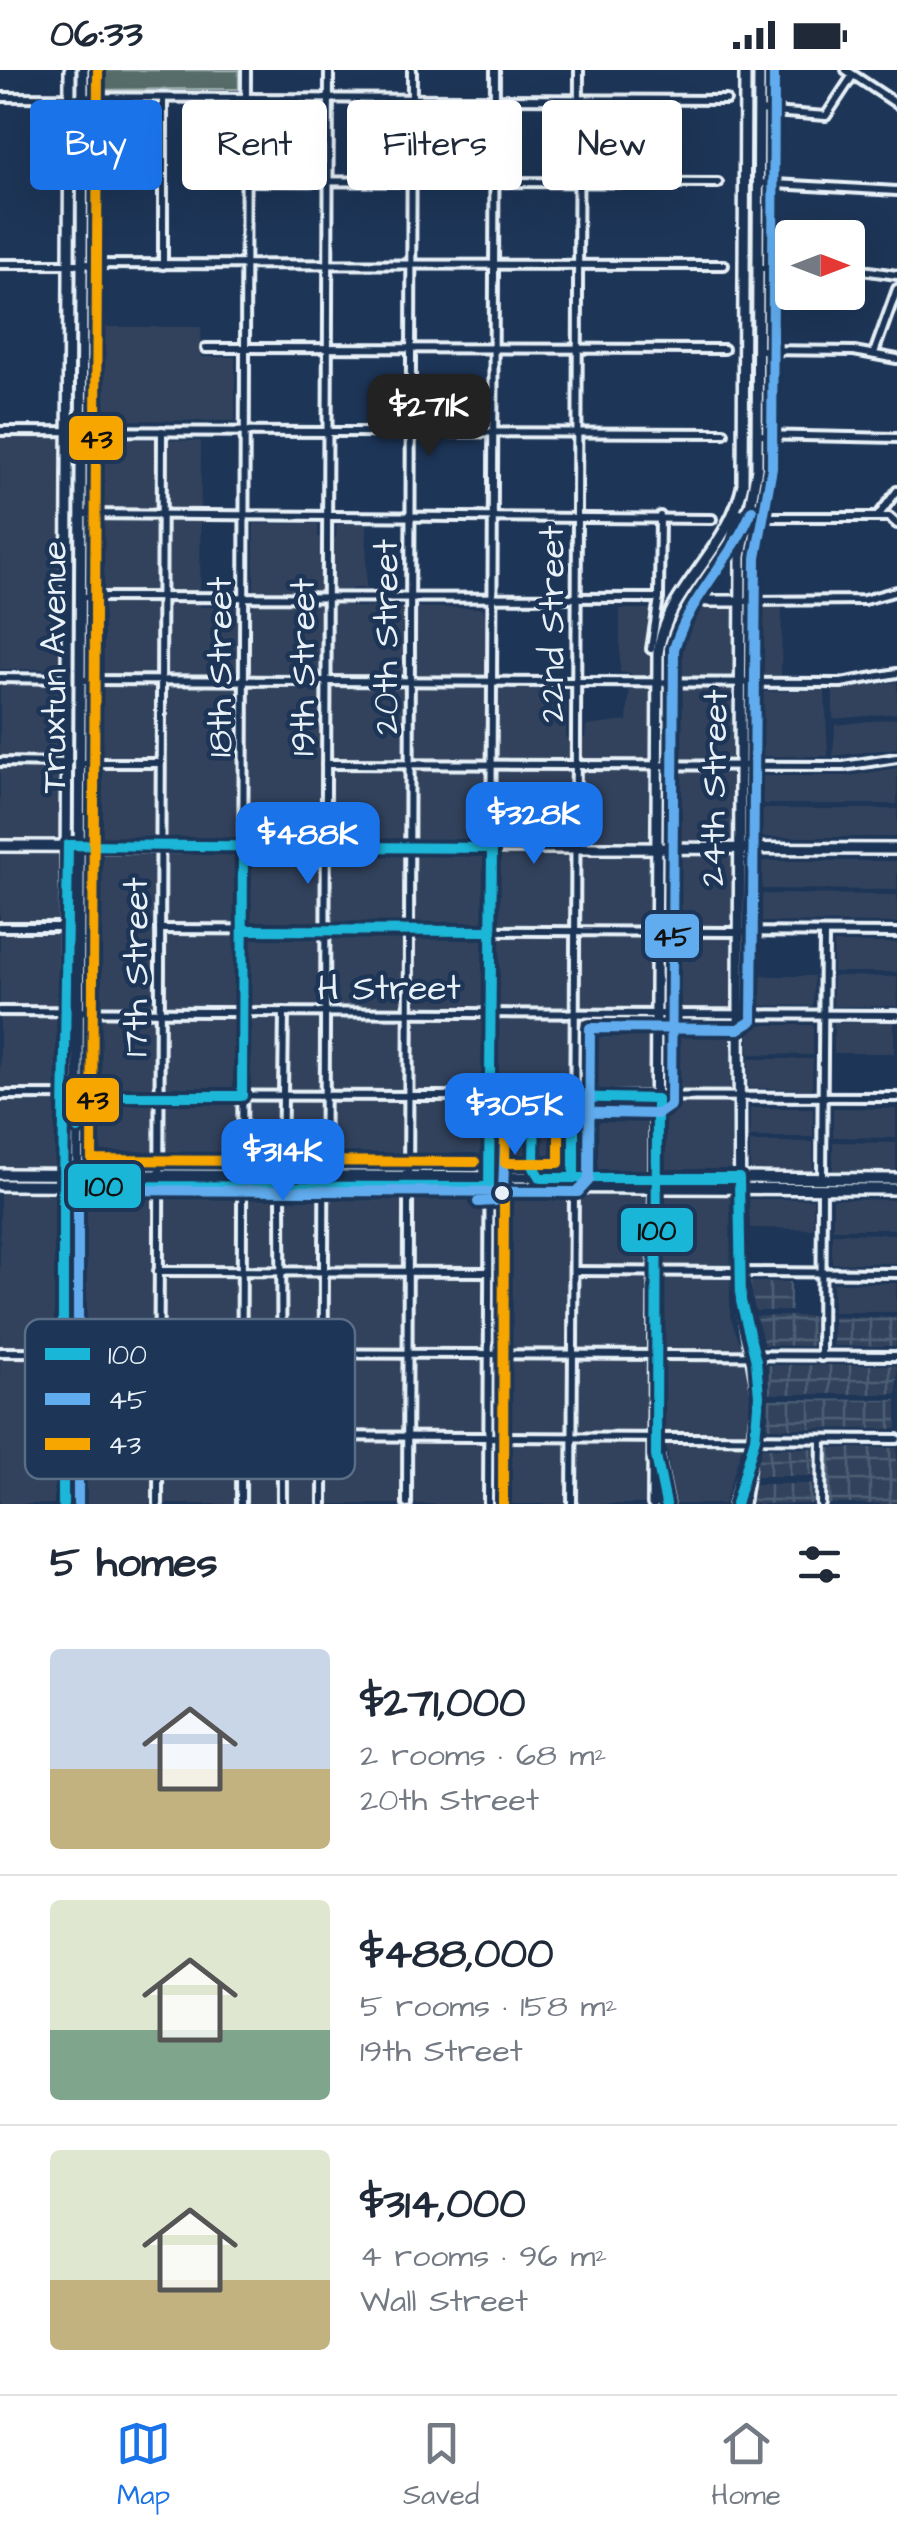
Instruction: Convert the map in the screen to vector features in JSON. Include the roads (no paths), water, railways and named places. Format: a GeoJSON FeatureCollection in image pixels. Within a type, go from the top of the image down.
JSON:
{"type":"FeatureCollection","features":[{"type":"Feature","properties":{"kind":"highway"},"geometry":{"type":"LineString","coordinates":[[656,1456],[666,1504]]}},
{"type":"Feature","properties":{"kind":"highway"},"geometry":{"type":"LineString","coordinates":[[740,1504],[744,1479]]}},
{"type":"Feature","properties":{"kind":"main road","name":"Truxtun Avenue"},"geometry":{"type":"LineString","coordinates":[[63,1319],[63,1180],[73,1012],[74,846],[67,581],[70,70]]}},
{"type":"Feature","properties":{"kind":"main road","name":"Truxtun Avenue"},"geometry":{"type":"LineString","coordinates":[[74,763],[80,694],[84,70]]}},
{"type":"Feature","properties":{"kind":"main road","name":"24th Street"},"geometry":{"type":"LineString","coordinates":[[656,1456],[659,647],[668,617],[720,544],[740,496],[745,450],[745,70]]}},
{"type":"Feature","properties":{"kind":"main road","name":"24th Street"},"geometry":{"type":"LineString","coordinates":[[744,1479],[756,1438],[759,1396],[755,1356],[742,1307],[739,1098],[741,601],[747,516],[756,477],[758,70]]}},
{"type":"Feature","properties":{"kind":"main road"},"geometry":{"type":"LineString","coordinates":[[740,496],[736,530],[700,592],[707,601],[741,601]]}},
{"type":"Feature","properties":{"kind":"main road"},"geometry":{"type":"LineString","coordinates":[[67,581],[80,602]]}},
{"type":"Feature","properties":{"kind":"main road"},"geometry":{"type":"LineString","coordinates":[[68,664],[80,680]]}},
{"type":"Feature","properties":{"kind":"main road"},"geometry":{"type":"LineString","coordinates":[[68,679],[80,694]]}},
{"type":"Feature","properties":{"kind":"main road"},"geometry":{"type":"LineString","coordinates":[[0,846],[897,850]]}},
{"type":"Feature","properties":{"kind":"main road","name":"Truxtun Avenue"},"geometry":{"type":"LineString","coordinates":[[74,846],[68,926],[78,1096],[77,1319]]}},
{"type":"Feature","properties":{"kind":"main road"},"geometry":{"type":"LineString","coordinates":[[0,1174],[63,1180]]}},
{"type":"Feature","properties":{"kind":"main road"},"geometry":{"type":"LineString","coordinates":[[740,1183],[789,1188],[897,1179]]}},
{"type":"Feature","properties":{"kind":"main road"},"geometry":{"type":"LineString","coordinates":[[0,1184],[63,1180],[657,1182],[897,1189]]}},
{"type":"Feature","properties":{"kind":"main road"},"geometry":{"type":"LineString","coordinates":[[653,1504],[656,1456]]}},
{"type":"Feature","properties":{"kind":"street","name":"18th Street"},"geometry":{"type":"LineString","coordinates":[[246,70],[246,98]]}},
{"type":"Feature","properties":{"kind":"street","name":"19th Street"},"geometry":{"type":"LineString","coordinates":[[323,1319],[329,70]]}},
{"type":"Feature","properties":{"kind":"street","name":"20th Street"},"geometry":{"type":"LineString","coordinates":[[412,70],[412,99]]}},
{"type":"Feature","properties":{"kind":"street"},"geometry":{"type":"LineString","coordinates":[[0,97],[495,100],[496,70]]}},
{"type":"Feature","properties":{"kind":"street","name":"22nd Street"},"geometry":{"type":"LineString","coordinates":[[578,70],[578,100]]}},
{"type":"Feature","properties":{"kind":"street"},"geometry":{"type":"LineString","coordinates":[[759,111],[826,116],[849,72],[897,104]]}},
{"type":"Feature","properties":{"kind":"street"},"geometry":{"type":"LineString","coordinates":[[162,264],[163,98]]}},
{"type":"Feature","properties":{"kind":"street"},"geometry":{"type":"LineString","coordinates":[[682,100],[726,100]]}},
{"type":"Feature","properties":{"kind":"street"},"geometry":{"type":"LineString","coordinates":[[329,181],[347,181]]}},
{"type":"Feature","properties":{"kind":"street"},"geometry":{"type":"LineString","coordinates":[[682,183],[718,183]]}},
{"type":"Feature","properties":{"kind":"street"},"geometry":{"type":"LineString","coordinates":[[758,183],[897,191]]}},
{"type":"Feature","properties":{"kind":"street","name":"18th Street"},"geometry":{"type":"LineString","coordinates":[[241,1319],[246,190]]}},
{"type":"Feature","properties":{"kind":"street","name":"20th Street"},"geometry":{"type":"LineString","coordinates":[[407,1504],[412,190]]}},
{"type":"Feature","properties":{"kind":"street"},"geometry":{"type":"LineString","coordinates":[[488,1504],[495,190]]}},
{"type":"Feature","properties":{"kind":"street","name":"22nd Street"},"geometry":{"type":"LineString","coordinates":[[572,1504],[578,190]]}},
{"type":"Feature","properties":{"kind":"street"},"geometry":{"type":"LineString","coordinates":[[0,264],[724,265]]}},
{"type":"Feature","properties":{"kind":"street"},"geometry":{"type":"LineString","coordinates":[[757,268],[775,268]]}},
{"type":"Feature","properties":{"kind":"street"},"geometry":{"type":"LineString","coordinates":[[865,270],[897,274]]}},
{"type":"Feature","properties":{"kind":"street"},"geometry":{"type":"LineString","coordinates":[[874,354],[897,289]]}},
{"type":"Feature","properties":{"kind":"street"},"geometry":{"type":"LineString","coordinates":[[206,348],[724,350]]}},
{"type":"Feature","properties":{"kind":"street"},"geometry":{"type":"LineString","coordinates":[[757,350],[874,354],[897,359]]}},
{"type":"Feature","properties":{"kind":"street"},"geometry":{"type":"LineString","coordinates":[[0,430],[724,433]]}},
{"type":"Feature","properties":{"kind":"street","name":"17th Street"},"geometry":{"type":"LineString","coordinates":[[158,1319],[162,430]]}},
{"type":"Feature","properties":{"kind":"street"},"geometry":{"type":"LineString","coordinates":[[757,435],[897,438]]}},
{"type":"Feature","properties":{"kind":"street"},"geometry":{"type":"LineString","coordinates":[[877,517],[897,491]]}},
{"type":"Feature","properties":{"kind":"street"},"geometry":{"type":"LineString","coordinates":[[81,514],[712,518]]}},
{"type":"Feature","properties":{"kind":"street"},"geometry":{"type":"LineString","coordinates":[[650,649],[659,598],[660,516]]}},
{"type":"Feature","properties":{"kind":"street"},"geometry":{"type":"LineString","coordinates":[[747,516],[888,517],[897,524]]}},
{"type":"Feature","properties":{"kind":"street"},"geometry":{"type":"LineString","coordinates":[[741,601],[864,600],[897,592]]}},
{"type":"Feature","properties":{"kind":"street"},"geometry":{"type":"LineString","coordinates":[[80,602],[161,597],[659,598]]}},
{"type":"Feature","properties":{"kind":"street"},"geometry":{"type":"LineString","coordinates":[[80,680],[841,683],[897,673]]}},
{"type":"Feature","properties":{"kind":"street"},"geometry":{"type":"LineString","coordinates":[[0,678],[68,679]]}},
{"type":"Feature","properties":{"kind":"street"},"geometry":{"type":"LineString","coordinates":[[326,764],[842,766],[897,758]]}},
{"type":"Feature","properties":{"kind":"street"},"geometry":{"type":"LineString","coordinates":[[0,762],[160,763]]}},
{"type":"Feature","properties":{"kind":"street"},"geometry":{"type":"LineString","coordinates":[[0,927],[68,926]]}},
{"type":"Feature","properties":{"kind":"street"},"geometry":{"type":"LineString","coordinates":[[160,929],[897,933]]}},
{"type":"Feature","properties":{"kind":"street"},"geometry":{"type":"LineString","coordinates":[[821,1357],[824,932]]}},
{"type":"Feature","properties":{"kind":"street","name":"H Street"},"geometry":{"type":"LineString","coordinates":[[0,1011],[897,1014]]}},
{"type":"Feature","properties":{"kind":"street"},"geometry":{"type":"LineString","coordinates":[[281,1319],[284,1012]]}},
{"type":"Feature","properties":{"kind":"street"},"geometry":{"type":"LineString","coordinates":[[0,1095],[897,1097]]}},
{"type":"Feature","properties":{"kind":"street"},"geometry":{"type":"LineString","coordinates":[[158,1270],[488,1272]]}},
{"type":"Feature","properties":{"kind":"street"},"geometry":{"type":"LineString","coordinates":[[574,1271],[897,1273]]}},
{"type":"Feature","properties":{"kind":"street"},"geometry":{"type":"LineString","coordinates":[[0,1352],[25,1352]]}},
{"type":"Feature","properties":{"kind":"street"},"geometry":{"type":"LineString","coordinates":[[355,1352],[897,1356]]}},
{"type":"Feature","properties":{"kind":"street"},"geometry":{"type":"LineString","coordinates":[[355,1435],[897,1439]]}},
{"type":"Feature","properties":{"kind":"street"},"geometry":{"type":"LineString","coordinates":[[821,1504],[822,1438]]}},
{"type":"Feature","properties":{"kind":"street","name":"17th Street"},"geometry":{"type":"LineString","coordinates":[[158,1479],[158,1504]]}},
{"type":"Feature","properties":{"kind":"street","name":"19th Street"},"geometry":{"type":"LineString","coordinates":[[323,1479],[323,1504]]}}]}
